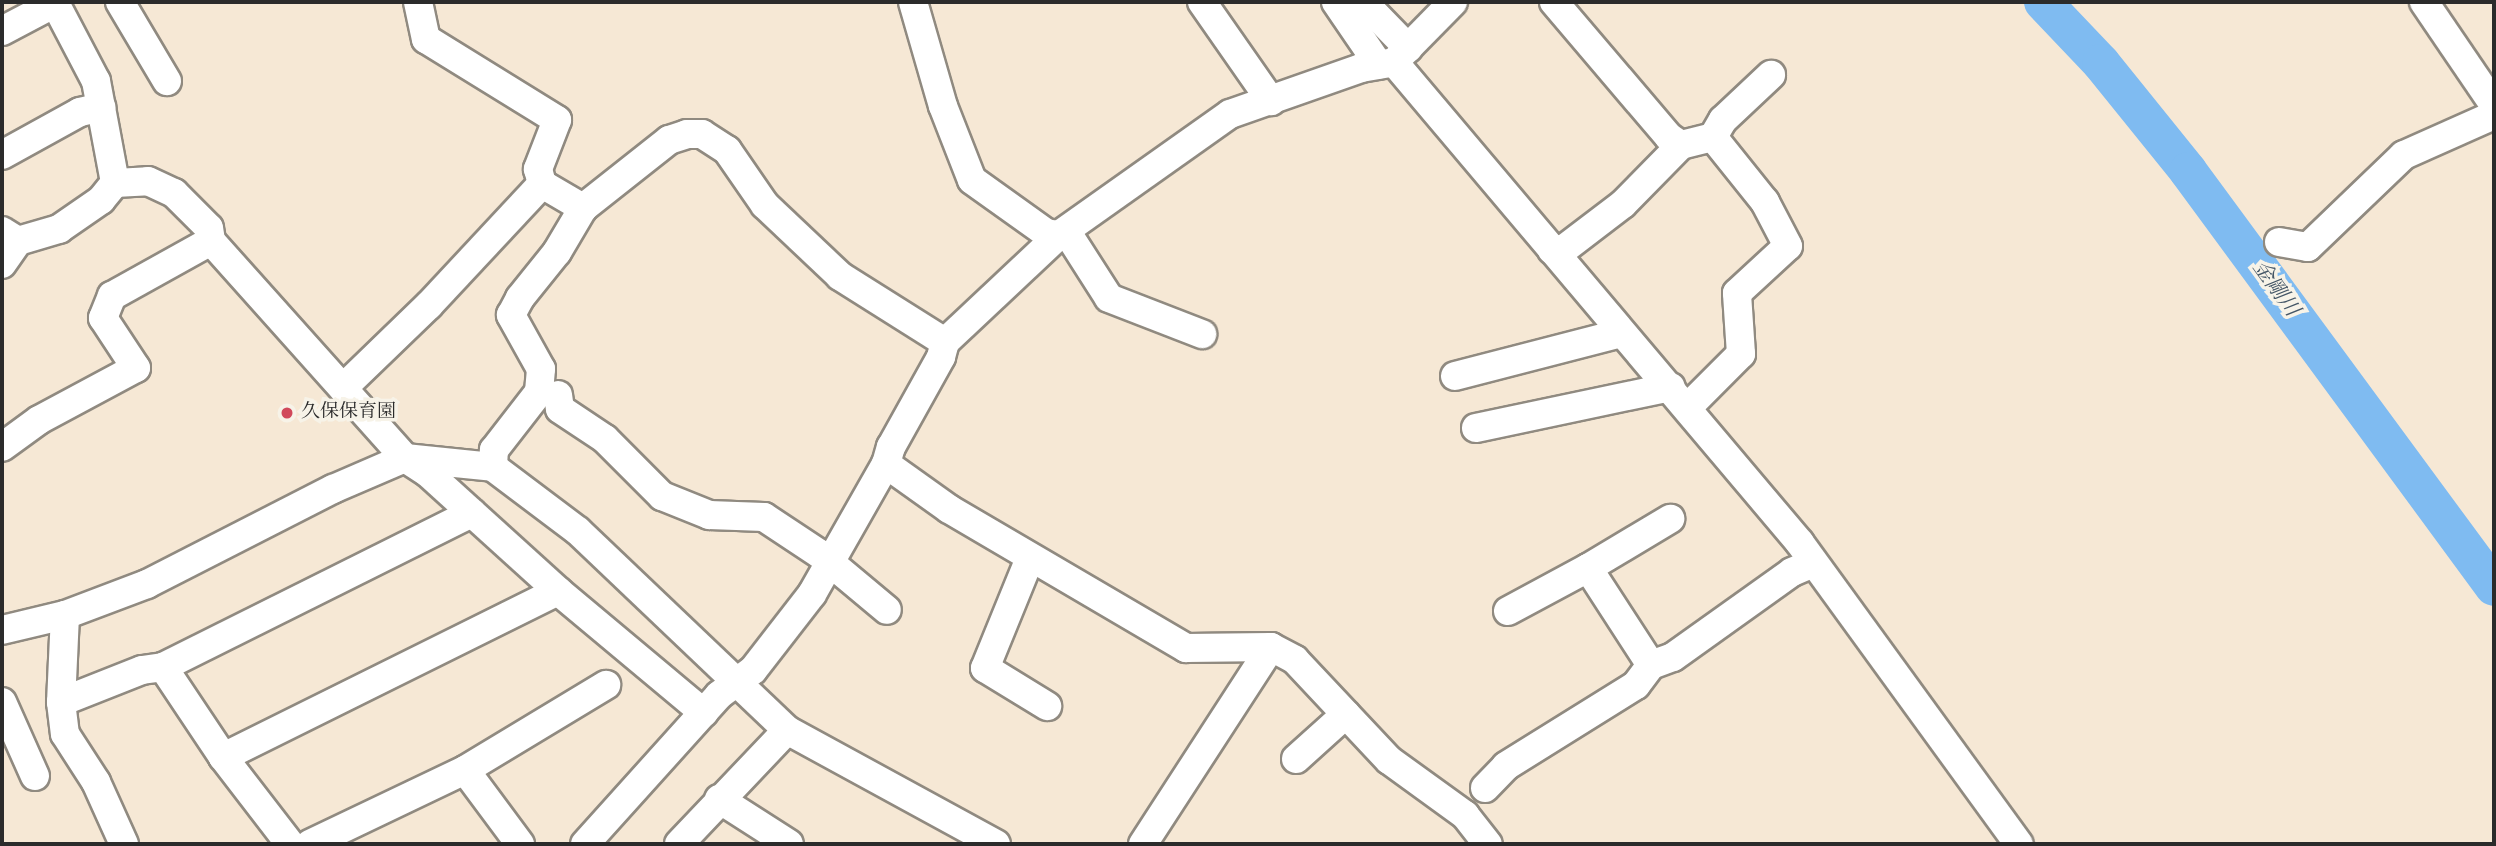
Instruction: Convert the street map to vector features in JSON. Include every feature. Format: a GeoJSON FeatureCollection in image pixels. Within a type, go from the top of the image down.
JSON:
{"type":"FeatureCollection","features":[{"type":"Feature","properties":{"kind":"street"},"geometry":{"type":"LineString","coordinates":[[2,31],[56,2],[96,81],[115,183]]}},
{"type":"Feature","properties":{"kind":"street"},"geometry":{"type":"LineString","coordinates":[[120,2],[167,81]]}},
{"type":"Feature","properties":{"kind":"street"},"geometry":{"type":"LineString","coordinates":[[418,2],[426,38],[557,120],[538,169],[542,184],[583,208]]}},
{"type":"Feature","properties":{"kind":"street"},"geometry":{"type":"LineString","coordinates":[[913,2],[943,106],[972,180],[1046,233],[1070,237],[1109,298],[1202,334]]}},
{"type":"Feature","properties":{"kind":"street"},"geometry":{"type":"LineString","coordinates":[[1202,2],[1271,101]]}},
{"type":"Feature","properties":{"kind":"street"},"geometry":{"type":"LineString","coordinates":[[585,844],[704,713],[753,670],[812,594],[886,464],[945,342],[1059,234],[1230,114],[1393,58],[1452,2]]}},
{"type":"Feature","properties":{"kind":"street"},"geometry":{"type":"LineString","coordinates":[[1554,2],[1669,137],[1681,145]]}},
{"type":"Feature","properties":{"kind":"street"},"geometry":{"type":"LineString","coordinates":[[2424,2],[2494,105]]}},
{"type":"Feature","properties":{"kind":"street"},"geometry":{"type":"LineString","coordinates":[[1343,11],[1393,58],[1621,333],[1679,397],[1800,543],[1811,564],[2019,844]]}},
{"type":"Feature","properties":{"kind":"street"},"geometry":{"type":"LineString","coordinates":[[1552,250],[1564,249],[1623,205],[1681,145],[1713,137],[1723,120],[1771,75]]}},
{"type":"Feature","properties":{"kind":"street"},"geometry":{"type":"LineString","coordinates":[[2,155],[80,112],[101,107]]}},
{"type":"Feature","properties":{"kind":"street"},"geometry":{"type":"LineString","coordinates":[[2279,242],[2308,247],[2404,155],[2494,115]]}},
{"type":"Feature","properties":{"kind":"street"},"geometry":{"type":"LineString","coordinates":[[887,610],[828,565],[820,554],[764,517],[709,515],[662,496],[605,439],[560,409],[557,388],[541,369],[511,315],[583,208],[669,140],[702,134],[727,150],[765,205],[840,276],[945,342]]}},
{"type":"Feature","properties":{"kind":"street"},"geometry":{"type":"LineString","coordinates":[[1476,428],[1679,397],[1741,355],[1737,293],[1787,246],[1765,202],[1713,137]]}},
{"type":"Feature","properties":{"kind":"street"},"geometry":{"type":"LineString","coordinates":[[2,264],[10,236],[60,229],[101,200],[115,183],[148,181],[174,193],[209,228],[211,241],[405,457],[472,513],[558,592],[704,713]]}},
{"type":"Feature","properties":{"kind":"street"},"geometry":{"type":"LineString","coordinates":[[343,388],[421,296],[542,184]]}},
{"type":"Feature","properties":{"kind":"street"},"geometry":{"type":"LineString","coordinates":[[2,447],[38,420],[136,368],[103,318],[112,296],[211,241]]}},
{"type":"Feature","properties":{"kind":"street"},"geometry":{"type":"LineString","coordinates":[[1455,376],[1621,333]]}},
{"type":"Feature","properties":{"kind":"street"},"geometry":{"type":"LineString","coordinates":[[493,467],[495,450],[557,388]]}},
{"type":"Feature","properties":{"kind":"street"},"geometry":{"type":"LineString","coordinates":[[2,630],[65,615],[147,584],[333,489],[405,457],[493,467],[578,531],[787,730],[996,844]]}},
{"type":"Feature","properties":{"kind":"street"},"geometry":{"type":"LineString","coordinates":[[886,464],[1030,558],[1186,648],[1271,647],[1295,660],[1389,760],[1465,815],[1488,844]]}},
{"type":"Feature","properties":{"kind":"street"},"geometry":{"type":"LineString","coordinates":[[61,702],[142,670],[163,667],[472,513]]}},
{"type":"Feature","properties":{"kind":"street"},"geometry":{"type":"LineString","coordinates":[[1508,611],[1588,568],[1670,519]]}},
{"type":"Feature","properties":{"kind":"street"},"geometry":{"type":"LineString","coordinates":[[1030,558],[985,667],[1047,706]]}},
{"type":"Feature","properties":{"kind":"street"},"geometry":{"type":"LineString","coordinates":[[1485,788],[1506,766],[1636,685],[1651,665],[1673,657],[1792,572],[1811,564]]}},
{"type":"Feature","properties":{"kind":"street"},"geometry":{"type":"LineString","coordinates":[[1588,568],[1651,665]]}},
{"type":"Feature","properties":{"kind":"street"},"geometry":{"type":"LineString","coordinates":[[223,757],[558,592]]}},
{"type":"Feature","properties":{"kind":"street"},"geometry":{"type":"LineString","coordinates":[[65,615],[61,702],[65,734],[96,782],[124,844]]}},
{"type":"Feature","properties":{"kind":"street"},"geometry":{"type":"LineString","coordinates":[[1143,844],[1271,647]]}},
{"type":"Feature","properties":{"kind":"street"},"geometry":{"type":"LineString","coordinates":[[163,667],[223,757],[290,844]]}},
{"type":"Feature","properties":{"kind":"street"},"geometry":{"type":"LineString","coordinates":[[310,844],[465,771],[606,685]]}},
{"type":"Feature","properties":{"kind":"street"},"geometry":{"type":"LineString","coordinates":[[2,702],[10,744],[35,776]]}},
{"type":"Feature","properties":{"kind":"street"},"geometry":{"type":"LineString","coordinates":[[1296,759],[1346,714]]}},
{"type":"Feature","properties":{"kind":"street"},"geometry":{"type":"LineString","coordinates":[[679,844],[787,730]]}},
{"type":"Feature","properties":{"kind":"street"},"geometry":{"type":"LineString","coordinates":[[465,771],[519,844]]}},
{"type":"Feature","properties":{"kind":"street"},"geometry":{"type":"LineString","coordinates":[[719,799],[789,844]]}},
{"type":"Feature","properties":{"kind":"waterway","name":"金剛川"},"geometry":{"type":"LineString","coordinates":[[2043,2],[2101,63],[2188,171],[2494,587]]}},
{"type":"Feature","properties":{"kind":"place","name":"久保保育園"},"geometry":{"type":"Point","coordinates":[287,413]}}]}
